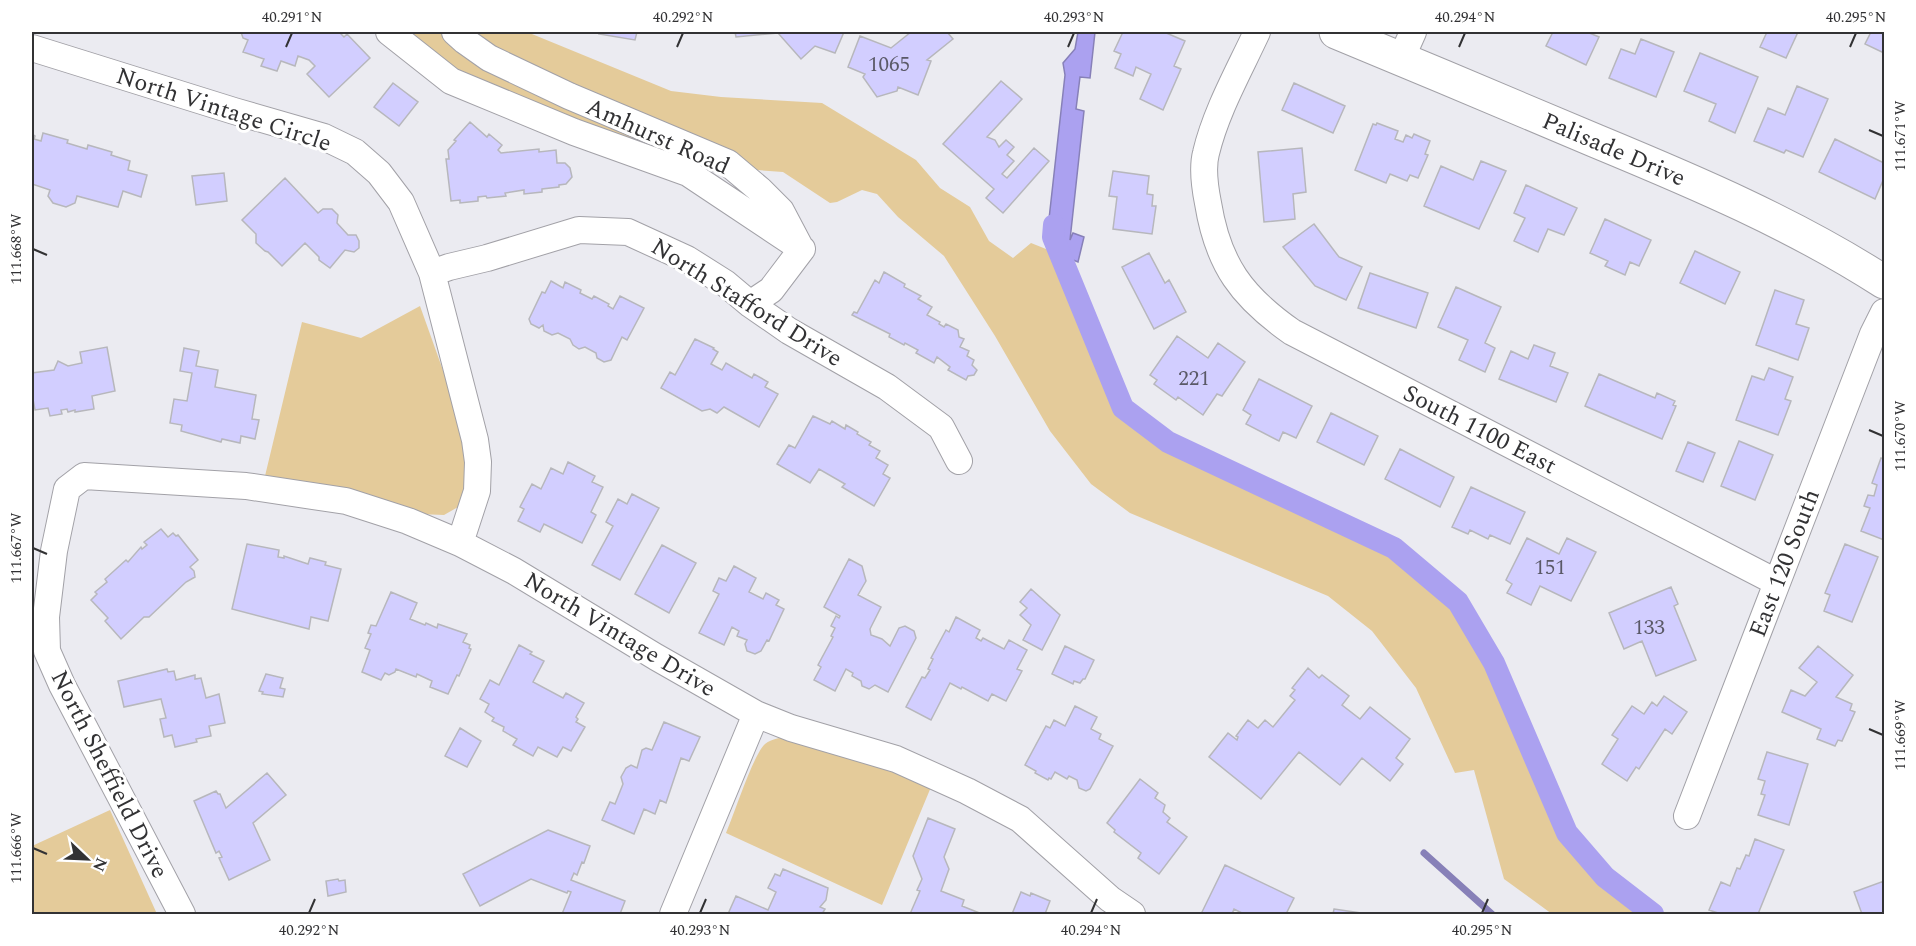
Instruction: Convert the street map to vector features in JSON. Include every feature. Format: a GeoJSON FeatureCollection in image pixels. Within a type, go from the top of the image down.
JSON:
{"type":"FeatureCollection","features":[{"type":"Feature","properties":{"kind":"street"},"geometry":{"type":"LineString","coordinates":[[389,32],[451,81],[574,132],[688,172],[802,249],[771,290],[750,304]]}},
{"type":"Feature","properties":{"kind":"street","name":"Amhurst Road"},"geometry":{"type":"LineString","coordinates":[[455,32],[465,42],[489,58],[549,87],[728,163],[781,211],[802,249]]}},
{"type":"Feature","properties":{"kind":"street","name":"South 1100 East"},"geometry":{"type":"LineString","coordinates":[[1257,32],[1220,112],[1205,156],[1206,191],[1217,240],[1224,261],[1250,299],[1292,332],[1776,582]]}},
{"type":"Feature","properties":{"kind":"street","name":"Palisade Drive"},"geometry":{"type":"LineString","coordinates":[[1336,32],[1407,45],[1813,240],[1884,282]]}},
{"type":"Feature","properties":{"kind":"street","name":"North Vintage Circle"},"geometry":{"type":"LineString","coordinates":[[32,48],[324,137],[355,152],[379,173],[401,202],[432,273],[475,440],[478,462],[477,491],[460,543]]}},
{"type":"Feature","properties":{"kind":"street","name":"North Stafford Drive"},"geometry":{"type":"LineString","coordinates":[[432,273],[579,230],[628,232],[687,260],[725,283],[789,331],[887,387],[941,427],[959,461]]}},
{"type":"Feature","properties":{"kind":"street","name":"East 120 South"},"geometry":{"type":"LineString","coordinates":[[1687,816],[1776,582],[1873,334],[1884,312]]}},
{"type":"Feature","properties":{"kind":"street","name":"North Vintage Drive"},"geometry":{"type":"LineString","coordinates":[[67,489],[84,476],[246,486],[346,501],[408,521],[460,543],[514,571],[656,657],[756,714],[791,728],[896,759],[1020,819],[1110,899],[1132,915]]}},
{"type":"Feature","properties":{"kind":"street","name":"North Sheffield Drive"},"geometry":{"type":"LineString","coordinates":[[67,489],[54,551],[46,617],[47,651],[62,685],[182,915]]}},
{"type":"Feature","properties":{"kind":"street"},"geometry":{"type":"LineString","coordinates":[[673,915],[756,714]]}},
{"type":"Feature","properties":{"kind":"shaded area"},"geometry":{"type":"Polygon","coordinates":[[[407,32],[527,32],[671,91],[721,97],[822,103],[916,160],[940,188],[970,207],[989,241],[1013,258],[1031,243],[1051,251],[1110,393],[1144,433],[1388,553],[1448,601],[1476,642],[1523,742],[1563,838],[1622,897],[1648,914],[1552,914],[1504,879],[1474,770],[1455,773],[1416,688],[1372,631],[1328,596],[1130,513],[1091,484],[1050,431],[995,336],[944,256],[898,217],[877,194],[862,190],[830,203],[783,172],[675,164],[454,73],[407,32]]]}},
{"type":"Feature","properties":{"kind":"shaded area"},"geometry":{"type":"Polygon","coordinates":[[[1078,32],[1095,32],[1090,78],[1080,77],[1076,109],[1084,111],[1070,240],[1073,233],[1084,237],[1078,262],[1051,251],[1048,228],[1065,75],[1063,63],[1075,49],[1078,32]]]}},
{"type":"Feature","properties":{"kind":"shaded area"},"geometry":{"type":"Polygon","coordinates":[[[420,306],[470,446],[466,496],[458,507],[444,515],[419,514],[265,476],[302,322],[361,338],[420,306]]]}},
{"type":"Feature","properties":{"kind":"shaded area"},"geometry":{"type":"Polygon","coordinates":[[[792,737],[905,774],[931,787],[882,905],[726,833],[749,772],[760,750],[771,740],[792,737]]]}},
{"type":"Feature","properties":{"kind":"shaded area"},"geometry":{"type":"Polygon","coordinates":[[[110,810],[157,914],[32,914],[32,846],[110,810]]]}},
{"type":"Feature","properties":{"kind":"building"},"geometry":{"type":"Polygon","coordinates":[[[241,32],[339,32],[344,37],[347,34],[370,58],[329,97],[307,74],[315,66],[309,60],[298,56],[295,66],[281,61],[277,71],[261,66],[264,59],[243,52],[248,40],[243,38],[241,32]]]}},
{"type":"Feature","properties":{"kind":"building"},"geometry":{"type":"Polygon","coordinates":[[[600,32],[637,32],[635,40],[599,34],[600,32]]]}},
{"type":"Feature","properties":{"kind":"building"},"geometry":{"type":"Polygon","coordinates":[[[735,32],[844,32],[835,53],[815,46],[801,59],[778,33],[736,37],[735,32]]]}},
{"type":"Feature","properties":{"kind":"building"},"geometry":{"type":"Polygon","coordinates":[[[911,32],[947,32],[953,39],[927,60],[931,61],[918,95],[898,87],[897,91],[877,97],[863,77],[865,74],[848,67],[860,36],[891,48],[911,32]]]}},
{"type":"Feature","properties":{"kind":"building"},"geometry":{"type":"Polygon","coordinates":[[[1123,32],[1164,32],[1185,41],[1174,66],[1181,69],[1163,110],[1140,99],[1151,74],[1136,67],[1133,76],[1115,68],[1121,54],[1114,51],[1123,32]]]}},
{"type":"Feature","properties":{"kind":"building"},"geometry":{"type":"Polygon","coordinates":[[[1553,32],[1587,32],[1599,37],[1586,65],[1546,46],[1553,32]]]}},
{"type":"Feature","properties":{"kind":"building"},"geometry":{"type":"Polygon","coordinates":[[[1767,32],[1798,32],[1786,58],[1760,47],[1767,32]]]}},
{"type":"Feature","properties":{"kind":"building"},"geometry":{"type":"Polygon","coordinates":[[[1871,32],[1884,32],[1884,53],[1865,44],[1871,32]]]}},
{"type":"Feature","properties":{"kind":"building"},"geometry":{"type":"Polygon","coordinates":[[[1641,39],[1674,52],[1656,97],[1609,78],[1621,49],[1635,54],[1641,39]]]}},
{"type":"Feature","properties":{"kind":"building"},"geometry":{"type":"Polygon","coordinates":[[[1700,53],[1758,77],[1735,133],[1709,121],[1716,104],[1684,91],[1700,53]]]}},
{"type":"Feature","properties":{"kind":"building"},"geometry":{"type":"Polygon","coordinates":[[[1001,81],[1022,99],[987,137],[995,140],[999,147],[1006,140],[1014,147],[1007,155],[1014,161],[1002,174],[1007,178],[1034,148],[1049,161],[1003,213],[986,198],[994,189],[943,144],[1001,81]]]}},
{"type":"Feature","properties":{"kind":"building"},"geometry":{"type":"Polygon","coordinates":[[[393,83],[418,102],[399,126],[374,107],[393,83]]]}},
{"type":"Feature","properties":{"kind":"building"},"geometry":{"type":"Polygon","coordinates":[[[1294,83],[1345,106],[1333,133],[1282,110],[1294,83]]]}},
{"type":"Feature","properties":{"kind":"building"},"geometry":{"type":"Polygon","coordinates":[[[1797,86],[1828,99],[1803,157],[1786,150],[1784,153],[1754,141],[1768,108],[1785,115],[1797,86]]]}},
{"type":"Feature","properties":{"kind":"building"},"geometry":{"type":"Polygon","coordinates":[[[470,122],[487,137],[489,134],[502,145],[498,150],[501,153],[539,149],[539,152],[556,150],[557,163],[565,163],[570,168],[572,177],[566,184],[542,189],[542,192],[524,194],[524,190],[505,193],[506,196],[478,197],[478,201],[460,203],[460,200],[451,201],[446,159],[449,159],[448,150],[470,122]]]}},
{"type":"Feature","properties":{"kind":"building"},"geometry":{"type":"Polygon","coordinates":[[[1377,123],[1398,131],[1395,139],[1403,142],[1406,135],[1412,138],[1414,134],[1430,141],[1425,154],[1428,155],[1418,178],[1410,175],[1407,181],[1390,174],[1386,183],[1355,170],[1373,124],[1377,123]]]}},
{"type":"Feature","properties":{"kind":"building"},"geometry":{"type":"Polygon","coordinates":[[[43,133],[68,140],[67,143],[87,149],[88,145],[112,152],[111,155],[130,161],[128,170],[147,175],[141,197],[123,191],[118,207],[77,196],[75,203],[66,207],[53,203],[48,196],[50,190],[32,184],[32,134],[35,136],[34,139],[41,141],[43,133]]]}},
{"type":"Feature","properties":{"kind":"building"},"geometry":{"type":"Polygon","coordinates":[[[1835,139],[1884,163],[1884,178],[1875,199],[1819,172],[1835,139]]]}},
{"type":"Feature","properties":{"kind":"building"},"geometry":{"type":"Polygon","coordinates":[[[1302,148],[1306,192],[1293,194],[1295,219],[1264,222],[1258,152],[1302,148]]]}},
{"type":"Feature","properties":{"kind":"building"},"geometry":{"type":"Polygon","coordinates":[[[1481,161],[1506,171],[1479,229],[1424,206],[1441,166],[1473,180],[1481,161]]]}},
{"type":"Feature","properties":{"kind":"building"},"geometry":{"type":"Polygon","coordinates":[[[1113,171],[1149,176],[1147,194],[1153,195],[1152,206],[1156,206],[1152,234],[1113,229],[1117,197],[1109,196],[1113,171]]]}},
{"type":"Feature","properties":{"kind":"building"},"geometry":{"type":"Polygon","coordinates":[[[224,173],[227,201],[196,205],[192,176],[224,173]]]}},
{"type":"Feature","properties":{"kind":"building"},"geometry":{"type":"Polygon","coordinates":[[[285,178],[318,213],[323,209],[332,209],[338,215],[337,223],[348,235],[356,235],[359,248],[354,252],[345,250],[330,268],[319,260],[319,257],[305,243],[282,266],[256,243],[256,234],[242,220],[285,178]]]}},
{"type":"Feature","properties":{"kind":"building"},"geometry":{"type":"Polygon","coordinates":[[[1526,185],[1577,208],[1564,235],[1548,229],[1538,252],[1514,241],[1525,218],[1514,213],[1526,185]]]}},
{"type":"Feature","properties":{"kind":"building"},"geometry":{"type":"Polygon","coordinates":[[[1605,219],[1651,240],[1639,266],[1630,262],[1625,275],[1605,266],[1608,261],[1590,253],[1605,219]]]}},
{"type":"Feature","properties":{"kind":"building"},"geometry":{"type":"Polygon","coordinates":[[[1314,224],[1339,257],[1362,267],[1346,300],[1315,286],[1283,247],[1314,224]]]}},
{"type":"Feature","properties":{"kind":"building"},"geometry":{"type":"Polygon","coordinates":[[[1695,251],[1740,272],[1725,304],[1680,283],[1695,251]]]}},
{"type":"Feature","properties":{"kind":"building"},"geometry":{"type":"Polygon","coordinates":[[[1149,253],[1165,283],[1169,280],[1186,312],[1154,329],[1122,267],[1149,253]]]}},
{"type":"Feature","properties":{"kind":"building"},"geometry":{"type":"Polygon","coordinates":[[[884,272],[905,284],[904,287],[921,296],[918,299],[932,307],[927,315],[944,327],[946,324],[958,330],[959,337],[964,339],[960,347],[969,351],[967,356],[974,360],[972,365],[977,370],[974,375],[968,376],[966,380],[948,370],[950,367],[937,357],[934,363],[916,353],[918,350],[905,343],[904,345],[889,337],[890,334],[852,315],[854,312],[857,313],[875,280],[879,283],[884,272]]]}},
{"type":"Feature","properties":{"kind":"building"},"geometry":{"type":"Polygon","coordinates":[[[1370,273],[1428,293],[1416,328],[1358,308],[1370,273]]]}},
{"type":"Feature","properties":{"kind":"building"},"geometry":{"type":"Polygon","coordinates":[[[551,281],[563,288],[565,282],[592,299],[594,296],[609,304],[608,306],[613,309],[620,296],[644,308],[627,340],[622,337],[611,360],[604,362],[597,358],[596,353],[585,347],[579,349],[573,345],[570,339],[558,333],[552,335],[544,331],[543,325],[539,328],[531,324],[529,319],[542,292],[545,293],[551,281]]]}},
{"type":"Feature","properties":{"kind":"building"},"geometry":{"type":"Polygon","coordinates":[[[1456,287],[1501,307],[1485,343],[1495,348],[1485,372],[1459,360],[1468,340],[1438,327],[1456,287]]]}},
{"type":"Feature","properties":{"kind":"building"},"geometry":{"type":"Polygon","coordinates":[[[1775,290],[1804,300],[1796,324],[1809,328],[1798,360],[1756,345],[1775,290]]]}},
{"type":"Feature","properties":{"kind":"building"},"geometry":{"type":"Polygon","coordinates":[[[1177,336],[1208,358],[1218,343],[1245,362],[1222,396],[1217,394],[1203,415],[1178,397],[1176,400],[1154,384],[1157,380],[1150,375],[1177,336]]]}},
{"type":"Feature","properties":{"kind":"building"},"geometry":{"type":"Polygon","coordinates":[[[695,339],[718,352],[711,364],[722,370],[726,363],[752,378],[754,374],[768,382],[765,387],[778,394],[759,427],[724,407],[717,413],[710,409],[702,411],[661,388],[670,372],[675,375],[695,339]]]}},
{"type":"Feature","properties":{"kind":"building"},"geometry":{"type":"Polygon","coordinates":[[[1534,345],[1555,353],[1550,366],[1568,373],[1556,402],[1499,379],[1511,351],[1528,359],[1534,345]]]}},
{"type":"Feature","properties":{"kind":"building"},"geometry":{"type":"Polygon","coordinates":[[[107,347],[115,391],[92,396],[94,409],[68,412],[67,409],[61,410],[62,414],[50,416],[48,408],[35,410],[32,373],[54,370],[58,361],[68,366],[82,363],[80,352],[107,347]]]}},
{"type":"Feature","properties":{"kind":"building"},"geometry":{"type":"Polygon","coordinates":[[[184,348],[199,351],[196,366],[218,370],[215,387],[256,395],[252,419],[259,420],[255,439],[241,436],[240,443],[222,439],[221,442],[181,431],[182,425],[170,423],[174,399],[187,401],[192,373],[180,371],[184,348]]]}},
{"type":"Feature","properties":{"kind":"building"},"geometry":{"type":"Polygon","coordinates":[[[1769,368],[1793,377],[1785,399],[1791,401],[1778,435],[1736,420],[1752,376],[1764,380],[1769,368]]]}},
{"type":"Feature","properties":{"kind":"building"},"geometry":{"type":"Polygon","coordinates":[[[1599,374],[1655,398],[1657,393],[1675,401],[1673,405],[1676,406],[1662,439],[1585,406],[1599,374]]]}},
{"type":"Feature","properties":{"kind":"building"},"geometry":{"type":"Polygon","coordinates":[[[1259,379],[1312,406],[1296,438],[1283,432],[1279,441],[1246,424],[1251,415],[1243,410],[1259,379]]]}},
{"type":"Feature","properties":{"kind":"building"},"geometry":{"type":"Polygon","coordinates":[[[1331,413],[1378,436],[1364,465],[1317,442],[1331,413]]]}},
{"type":"Feature","properties":{"kind":"building"},"geometry":{"type":"Polygon","coordinates":[[[813,416],[830,424],[832,421],[845,429],[846,425],[871,442],[869,445],[880,451],[876,458],[888,465],[883,474],[890,478],[874,506],[842,487],[845,484],[819,469],[810,483],[777,464],[789,445],[795,448],[813,416]]]}},
{"type":"Feature","properties":{"kind":"building"},"geometry":{"type":"Polygon","coordinates":[[[1739,441],[1773,455],[1755,500],[1721,486],[1739,441]]]}},
{"type":"Feature","properties":{"kind":"building"},"geometry":{"type":"Polygon","coordinates":[[[1688,442],[1715,453],[1703,482],[1676,471],[1688,442]]]}},
{"type":"Feature","properties":{"kind":"building"},"geometry":{"type":"Polygon","coordinates":[[[1400,449],[1454,477],[1440,507],[1385,479],[1400,449]]]}},
{"type":"Feature","properties":{"kind":"building"},"geometry":{"type":"Polygon","coordinates":[[[1881,458],[1884,459],[1884,540],[1861,531],[1870,508],[1864,506],[1868,495],[1874,496],[1877,485],[1872,483],[1881,458]]]}},
{"type":"Feature","properties":{"kind":"building"},"geometry":{"type":"Polygon","coordinates":[[[568,462],[595,476],[592,482],[603,487],[591,512],[596,515],[582,543],[544,524],[540,532],[518,521],[524,509],[520,507],[532,484],[541,489],[551,468],[563,474],[568,462]]]}},
{"type":"Feature","properties":{"kind":"building"},"geometry":{"type":"Polygon","coordinates":[[[1471,487],[1525,512],[1510,544],[1490,535],[1488,539],[1470,530],[1468,534],[1452,527],[1471,487]]]}},
{"type":"Feature","properties":{"kind":"building"},"geometry":{"type":"Polygon","coordinates":[[[632,494],[659,508],[620,580],[592,565],[613,526],[606,522],[618,499],[627,504],[632,494]]]}},
{"type":"Feature","properties":{"kind":"building"},"geometry":{"type":"Polygon","coordinates":[[[161,529],[168,537],[173,533],[178,535],[198,560],[190,567],[195,577],[186,582],[149,617],[144,617],[121,639],[105,621],[108,618],[91,600],[97,594],[95,592],[107,582],[105,579],[126,560],[128,562],[141,547],[142,549],[147,545],[144,542],[161,529]]]}},
{"type":"Feature","properties":{"kind":"building"},"geometry":{"type":"Polygon","coordinates":[[[1527,538],[1559,554],[1567,538],[1596,552],[1571,601],[1540,586],[1531,605],[1507,593],[1512,584],[1506,580],[1527,538]]]}},
{"type":"Feature","properties":{"kind":"building"},"geometry":{"type":"Polygon","coordinates":[[[247,544],[279,550],[278,557],[284,558],[284,556],[308,564],[310,558],[341,569],[328,621],[311,617],[309,629],[232,609],[247,544]]]}},
{"type":"Feature","properties":{"kind":"building"},"geometry":{"type":"Polygon","coordinates":[[[1845,544],[1878,557],[1852,622],[1824,611],[1830,595],[1825,593],[1845,544]]]}},
{"type":"Feature","properties":{"kind":"building"},"geometry":{"type":"Polygon","coordinates":[[[662,545],[696,563],[669,613],[635,594],[662,545]]]}},
{"type":"Feature","properties":{"kind":"building"},"geometry":{"type":"Polygon","coordinates":[[[849,559],[862,566],[866,581],[858,595],[881,607],[870,629],[871,635],[882,639],[890,646],[899,628],[905,626],[914,631],[916,638],[888,692],[875,685],[869,689],[862,686],[861,681],[846,669],[835,691],[814,680],[821,667],[818,665],[833,637],[831,636],[835,628],[831,626],[836,616],[839,618],[840,616],[824,607],[849,559]]]}},
{"type":"Feature","properties":{"kind":"building"},"geometry":{"type":"Polygon","coordinates":[[[734,566],[756,578],[749,592],[763,599],[766,593],[779,600],[776,605],[784,609],[769,641],[767,640],[761,651],[755,654],[747,651],[745,644],[747,640],[737,636],[739,631],[732,627],[724,645],[699,633],[719,594],[713,591],[719,578],[726,581],[734,566]]]}},
{"type":"Feature","properties":{"kind":"building"},"geometry":{"type":"Polygon","coordinates":[[[1671,587],[1678,604],[1674,606],[1696,660],[1656,676],[1642,641],[1624,649],[1609,613],[1671,587]]]}},
{"type":"Feature","properties":{"kind":"building"},"geometry":{"type":"Polygon","coordinates":[[[1031,589],[1060,615],[1042,650],[1023,640],[1031,625],[1020,615],[1027,608],[1020,602],[1031,589]]]}},
{"type":"Feature","properties":{"kind":"building"},"geometry":{"type":"Polygon","coordinates":[[[391,592],[417,603],[410,619],[437,628],[438,624],[467,634],[463,642],[470,645],[471,649],[448,694],[430,687],[432,681],[417,674],[416,677],[396,669],[389,675],[385,673],[381,680],[362,672],[370,650],[365,648],[371,634],[368,633],[371,625],[376,626],[391,592]]]}},
{"type":"Feature","properties":{"kind":"building"},"geometry":{"type":"Polygon","coordinates":[[[956,617],[980,630],[976,638],[981,641],[983,638],[1004,649],[1009,640],[1027,650],[1017,669],[1022,671],[1006,701],[992,694],[988,701],[950,683],[931,720],[906,707],[922,677],[925,678],[930,670],[928,669],[933,659],[931,658],[946,630],[949,632],[956,617]]]}},
{"type":"Feature","properties":{"kind":"building"},"geometry":{"type":"Polygon","coordinates":[[[519,645],[544,661],[533,682],[563,698],[566,693],[584,703],[576,717],[578,719],[576,722],[585,727],[571,751],[563,747],[557,757],[538,747],[533,756],[513,745],[517,739],[503,731],[504,727],[492,721],[494,718],[485,712],[489,704],[480,699],[490,680],[499,685],[519,645]]]}},
{"type":"Feature","properties":{"kind":"building"},"geometry":{"type":"Polygon","coordinates":[[[1065,646],[1094,660],[1085,679],[1080,683],[1074,681],[1073,684],[1052,674],[1065,646]]]}},
{"type":"Feature","properties":{"kind":"building"},"geometry":{"type":"Polygon","coordinates":[[[1818,646],[1853,675],[1836,697],[1852,704],[1850,710],[1855,712],[1842,741],[1838,740],[1835,746],[1817,739],[1821,729],[1782,712],[1791,690],[1805,696],[1817,682],[1799,668],[1818,646]]]}},
{"type":"Feature","properties":{"kind":"building"},"geometry":{"type":"Polygon","coordinates":[[[1308,668],[1319,678],[1322,675],[1349,696],[1342,705],[1360,719],[1370,707],[1410,739],[1396,758],[1403,764],[1390,781],[1362,758],[1340,785],[1299,752],[1261,799],[1209,757],[1228,733],[1237,740],[1236,736],[1248,720],[1258,728],[1265,720],[1273,727],[1295,700],[1290,696],[1295,690],[1292,688],[1308,668]]]}},
{"type":"Feature","properties":{"kind":"building"},"geometry":{"type":"Polygon","coordinates":[[[167,669],[168,672],[174,671],[176,680],[195,675],[195,679],[201,678],[206,698],[219,694],[225,723],[209,726],[211,736],[175,747],[172,735],[164,737],[160,719],[166,718],[161,699],[124,707],[118,681],[167,669]]]}},
{"type":"Feature","properties":{"kind":"building"},"geometry":{"type":"Polygon","coordinates":[[[266,674],[283,678],[280,688],[285,689],[283,697],[262,694],[263,692],[259,691],[266,674]]]}},
{"type":"Feature","properties":{"kind":"building"},"geometry":{"type":"Polygon","coordinates":[[[1664,696],[1687,712],[1672,734],[1665,729],[1639,769],[1636,767],[1627,781],[1602,764],[1618,739],[1612,735],[1632,706],[1644,714],[1652,702],[1657,706],[1664,696]]]}},
{"type":"Feature","properties":{"kind":"building"},"geometry":{"type":"Polygon","coordinates":[[[1075,706],[1097,717],[1091,729],[1101,734],[1099,739],[1113,746],[1090,789],[1086,791],[1079,788],[1077,780],[1069,776],[1067,779],[1055,772],[1048,780],[1025,765],[1046,726],[1050,728],[1054,720],[1065,726],[1075,706]]]}},
{"type":"Feature","properties":{"kind":"building"},"geometry":{"type":"Polygon","coordinates":[[[664,722],[700,737],[689,761],[681,758],[666,803],[660,800],[655,814],[644,809],[634,834],[602,820],[610,802],[615,804],[623,784],[621,777],[626,768],[631,765],[637,768],[642,750],[646,748],[652,750],[664,722]]]}},
{"type":"Feature","properties":{"kind":"building"},"geometry":{"type":"Polygon","coordinates":[[[460,728],[481,741],[467,767],[445,756],[460,728]]]}},
{"type":"Feature","properties":{"kind":"building"},"geometry":{"type":"Polygon","coordinates":[[[1767,752],[1808,764],[1789,825],[1758,815],[1765,795],[1761,794],[1765,781],[1758,779],[1767,752]]]}},
{"type":"Feature","properties":{"kind":"building"},"geometry":{"type":"Polygon","coordinates":[[[267,773],[286,795],[253,823],[270,860],[229,880],[219,858],[222,857],[219,851],[216,853],[194,801],[216,791],[220,794],[226,808],[267,773]]]}},
{"type":"Feature","properties":{"kind":"building"},"geometry":{"type":"Polygon","coordinates":[[[1140,779],[1158,793],[1155,798],[1165,805],[1163,812],[1170,818],[1167,822],[1187,837],[1159,874],[1138,858],[1141,853],[1114,832],[1115,830],[1107,823],[1140,779]]]}},
{"type":"Feature","properties":{"kind":"building"},"geometry":{"type":"Polygon","coordinates":[[[928,818],[955,829],[944,857],[949,869],[941,891],[964,900],[962,906],[982,914],[910,914],[920,891],[917,890],[922,879],[913,856],[928,818]]]}},
{"type":"Feature","properties":{"kind":"building"},"geometry":{"type":"Polygon","coordinates":[[[548,830],[590,846],[584,863],[582,862],[577,875],[574,873],[571,880],[625,901],[620,914],[562,914],[571,892],[567,893],[531,879],[480,906],[463,874],[548,830]]]}},
{"type":"Feature","properties":{"kind":"building"},"geometry":{"type":"Polygon","coordinates":[[[1755,839],[1784,850],[1758,914],[1721,914],[1709,910],[1721,882],[1730,886],[1737,868],[1740,869],[1746,855],[1749,856],[1755,839]]]}},
{"type":"Feature","properties":{"kind":"building"},"geometry":{"type":"Polygon","coordinates":[[[1225,865],[1294,898],[1286,914],[1244,914],[1234,909],[1232,914],[1202,912],[1225,865]]]}},
{"type":"Feature","properties":{"kind":"building"},"geometry":{"type":"Polygon","coordinates":[[[783,869],[828,888],[826,900],[820,907],[825,909],[822,914],[728,914],[736,896],[768,910],[776,892],[768,888],[775,874],[780,876],[783,869]]]}},
{"type":"Feature","properties":{"kind":"building"},"geometry":{"type":"Polygon","coordinates":[[[338,879],[339,881],[345,880],[346,892],[328,896],[326,881],[338,879]]]}},
{"type":"Feature","properties":{"kind":"building"},"geometry":{"type":"Polygon","coordinates":[[[1884,881],[1884,914],[1862,914],[1854,892],[1884,881]]]}},
{"type":"Feature","properties":{"kind":"building"},"geometry":{"type":"Polygon","coordinates":[[[1021,892],[1030,896],[1031,893],[1050,901],[1045,914],[1012,914],[1021,892]]]}},
{"type":"Feature","properties":{"kind":"building"},"geometry":{"type":"Polygon","coordinates":[[[1334,909],[1368,914],[1333,914],[1334,909]]]}},
{"type":"Feature","properties":{"kind":"waterway"},"geometry":{"type":"LineString","coordinates":[[1054,225],[1053,237],[1123,408],[1168,442],[1394,548],[1458,602],[1494,663],[1567,833],[1605,877],[1653,914]]}},
{"type":"Feature","properties":{"kind":"waterway"},"geometry":{"type":"LineString","coordinates":[[1424,853],[1492,914]]}}]}
